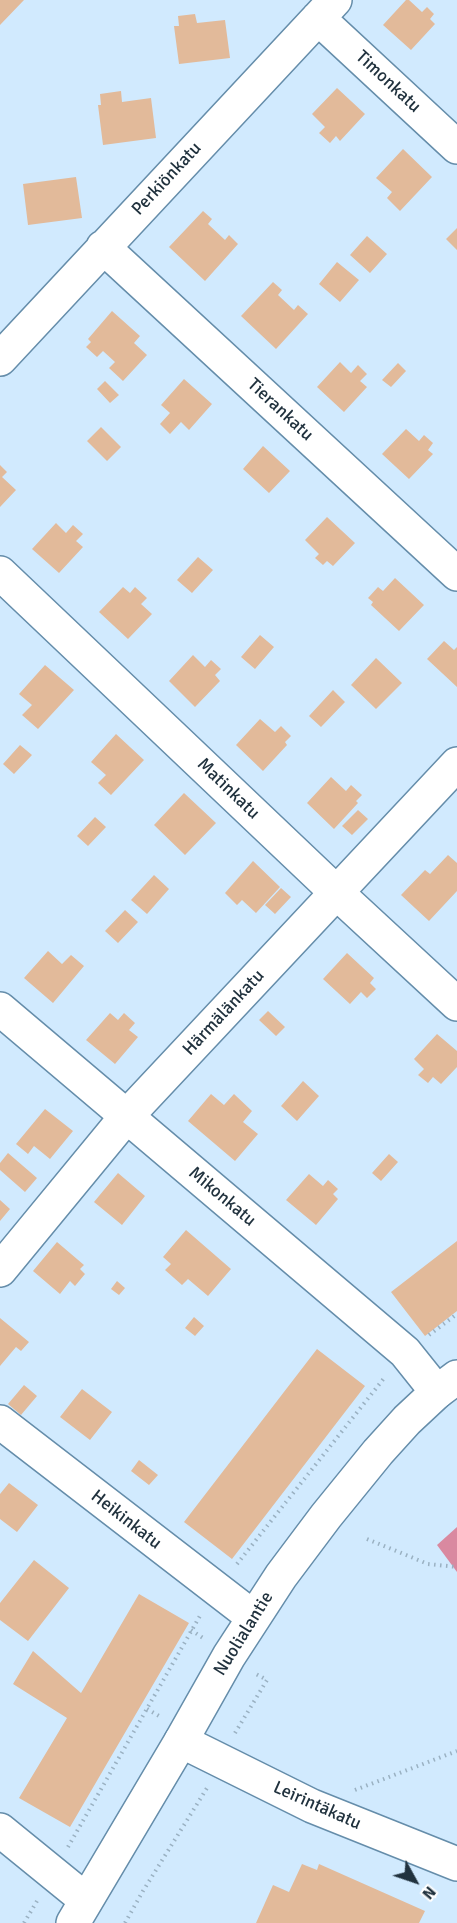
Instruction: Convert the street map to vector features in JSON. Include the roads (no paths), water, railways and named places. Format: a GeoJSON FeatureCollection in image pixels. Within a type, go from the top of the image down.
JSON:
{"type":"FeatureCollection","features":[{"type":"Feature","properties":{"kind":"street","name":"Timonkatu"},"geometry":{"type":"LineString","coordinates":[[327,9],[457,147]]}},
{"type":"Feature","properties":{"kind":"street","name":"Perkiönkatu"},"geometry":{"type":"LineString","coordinates":[[0,359],[327,9]]}},
{"type":"Feature","properties":{"kind":"street","name":"Tierankatu"},"geometry":{"type":"LineString","coordinates":[[103,247],[457,574]]}},
{"type":"Feature","properties":{"kind":"street","name":"Matinkatu"},"geometry":{"type":"LineString","coordinates":[[0,573],[457,1004]]}},
{"type":"Feature","properties":{"kind":"street","name":"Härmälänkatu"},"geometry":{"type":"LineString","coordinates":[[0,1270],[126,1117],[457,764]]}},
{"type":"Feature","properties":{"kind":"street","name":"Mikonkatu"},"geometry":{"type":"LineString","coordinates":[[0,1009],[405,1352],[447,1384]]}},
{"type":"Feature","properties":{"kind":"street","name":"Nuolialantie"},"geometry":{"type":"LineString","coordinates":[[80,1912],[171,1729],[326,1516],[393,1436],[447,1384]]}},
{"type":"Feature","properties":{"kind":"street","name":"Heikinkatu"},"geometry":{"type":"LineString","coordinates":[[0,1422],[253,1617]]}},
{"type":"Feature","properties":{"kind":"street","name":"Leirintäkatu"},"geometry":{"type":"LineString","coordinates":[[171,1729],[312,1806],[457,1864]]}},
{"type":"Feature","properties":{"kind":"street"},"geometry":{"type":"LineString","coordinates":[[0,1830],[80,1912]]}}]}
